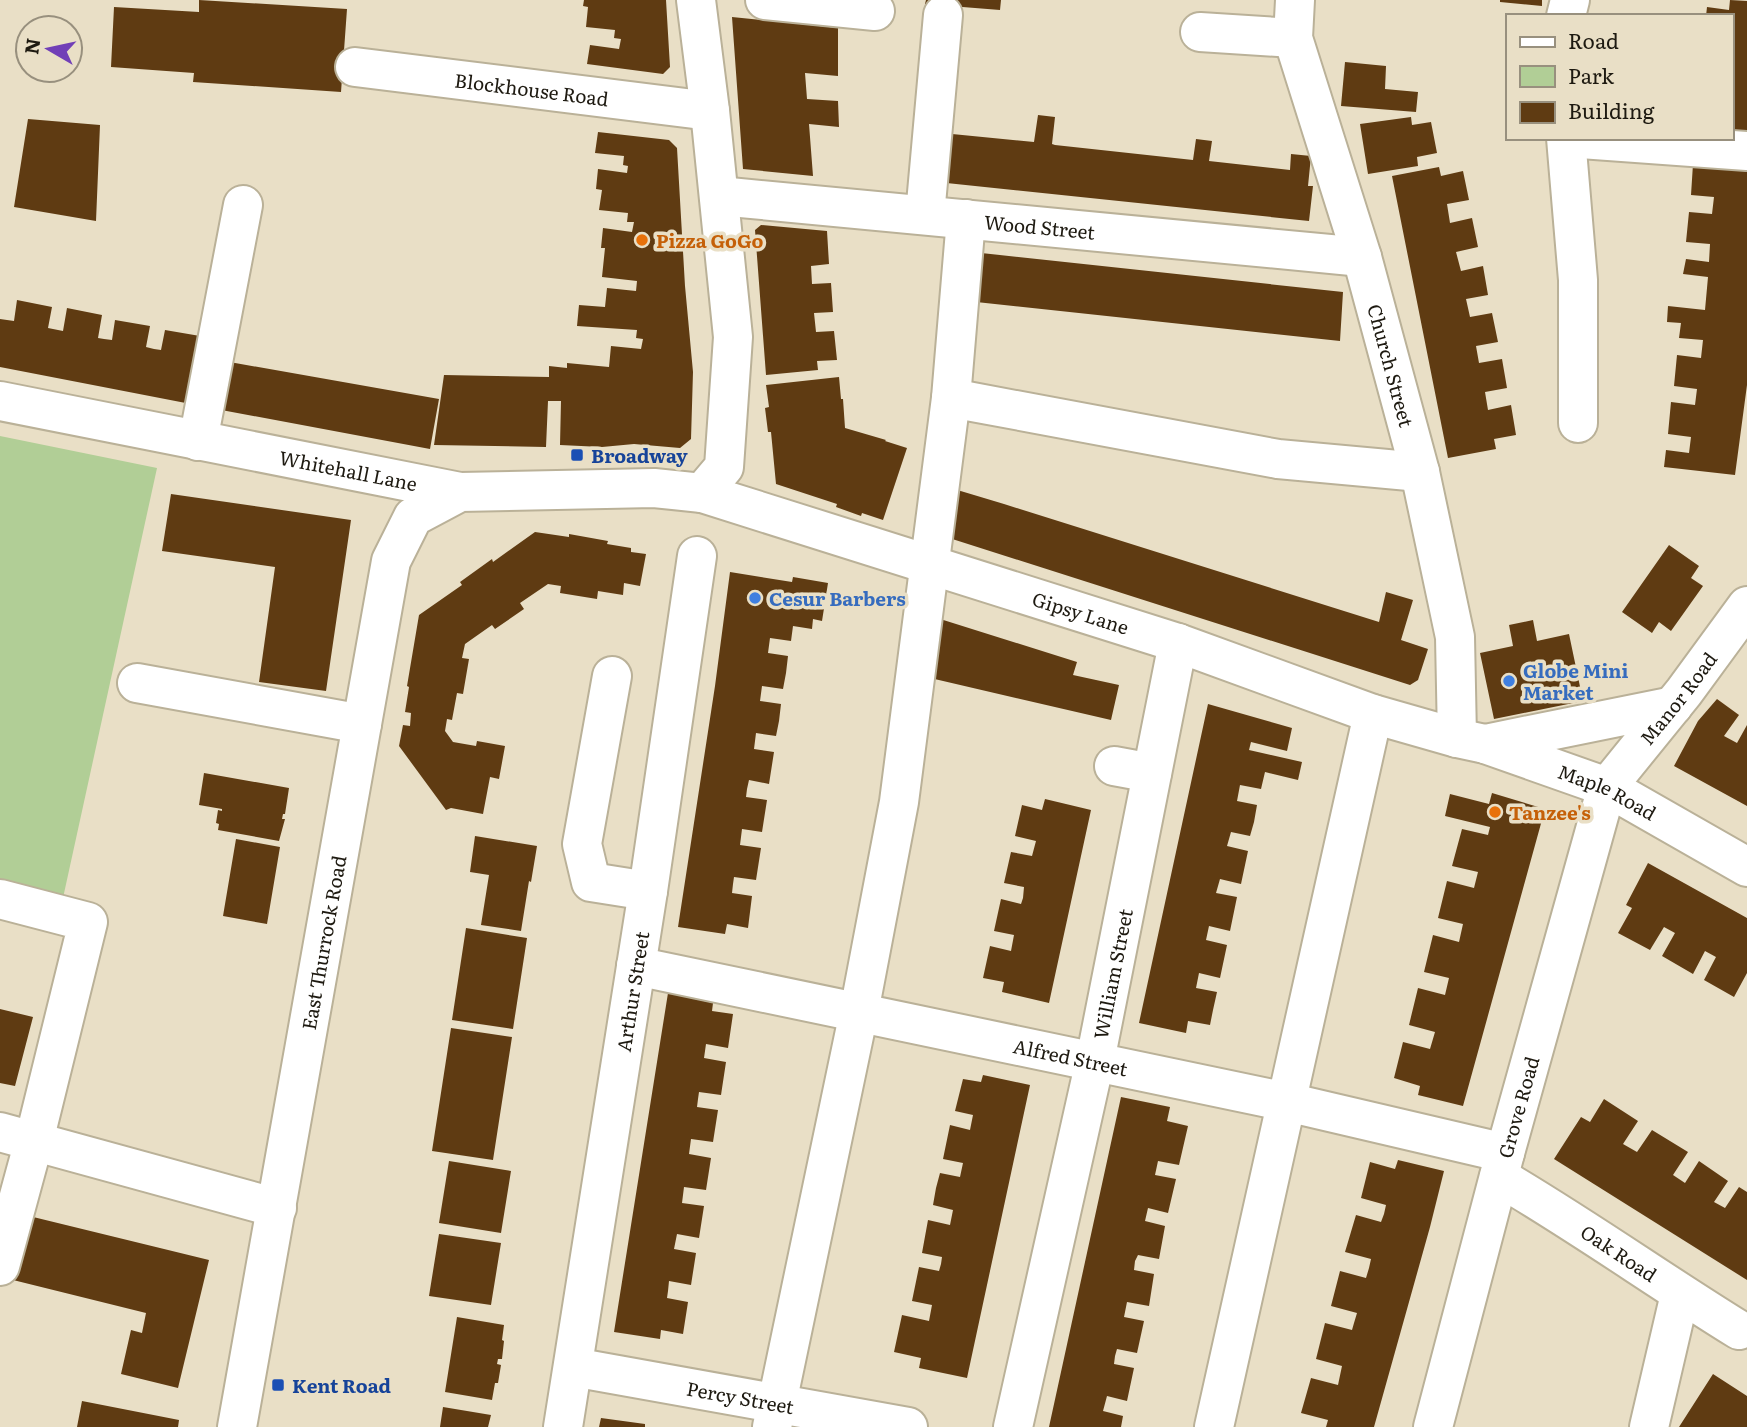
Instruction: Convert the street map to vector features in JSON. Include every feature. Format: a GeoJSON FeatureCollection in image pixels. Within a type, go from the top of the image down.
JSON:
{"type":"FeatureCollection","features":[{"type":"Feature","properties":{"kind":"street"},"geometry":{"type":"LineString","coordinates":[[696,0],[733,337],[724,467],[702,493]]}},
{"type":"Feature","properties":{"kind":"street"},"geometry":{"type":"LineString","coordinates":[[765,0],[875,11]]}},
{"type":"Feature","properties":{"kind":"street","name":"Church Street"},"geometry":{"type":"LineString","coordinates":[[1295,0],[1293,38],[1362,257],[1420,472],[1449,534],[1455,637],[1471,741]]}},
{"type":"Feature","properties":{"kind":"street"},"geometry":{"type":"LineString","coordinates":[[925,215],[943,15]]}},
{"type":"Feature","properties":{"kind":"street"},"geometry":{"type":"LineString","coordinates":[[1200,32],[1293,38]]}},
{"type":"Feature","properties":{"kind":"street","name":"Blockhouse Road"},"geometry":{"type":"LineString","coordinates":[[355,67],[710,111]]}},
{"type":"Feature","properties":{"kind":"street"},"geometry":{"type":"LineString","coordinates":[[1567,140],[1578,281],[1578,423]]}},
{"type":"Feature","properties":{"kind":"street"},"geometry":{"type":"LineString","coordinates":[[1595,140],[1747,151]]}},
{"type":"Feature","properties":{"kind":"street","name":"Wood Street"},"geometry":{"type":"LineString","coordinates":[[719,196],[1362,257]]}},
{"type":"Feature","properties":{"kind":"street"},"geometry":{"type":"LineString","coordinates":[[198,441],[243,205]]}},
{"type":"Feature","properties":{"kind":"street"},"geometry":{"type":"LineString","coordinates":[[774,1415],[859,1012],[899,802],[951,398],[967,219]]}},
{"type":"Feature","properties":{"kind":"street"},"geometry":{"type":"LineString","coordinates":[[951,398],[1278,459],[1420,472]]}},
{"type":"Feature","properties":{"kind":"street","name":"Whitehall Lane"},"geometry":{"type":"LineString","coordinates":[[0,401],[460,492],[654,488],[702,493]]}},
{"type":"Feature","properties":{"kind":"street","name":"East Thurrock Road"},"geometry":{"type":"LineString","coordinates":[[237,1427],[391,561],[413,517],[460,492]]}},
{"type":"Feature","properties":{"kind":"street","name":"Gipsy Lane"},"geometry":{"type":"LineString","coordinates":[[702,493],[1178,642],[1373,714],[1471,741]]}},
{"type":"Feature","properties":{"kind":"street","name":"Arthur Street"},"geometry":{"type":"LineString","coordinates":[[563,1427],[648,891],[696,556]]}},
{"type":"Feature","properties":{"kind":"street","name":"Manor Road"},"geometry":{"type":"LineString","coordinates":[[1607,788],[1673,706],[1747,606]]}},
{"type":"Feature","properties":{"kind":"street","name":"William Street"},"geometry":{"type":"LineString","coordinates":[[1013,1427],[1095,1061],[1178,642]]}},
{"type":"Feature","properties":{"kind":"street"},"geometry":{"type":"LineString","coordinates":[[612,676],[582,844],[591,882],[648,891]]}},
{"type":"Feature","properties":{"kind":"street"},"geometry":{"type":"LineString","coordinates":[[137,683],[362,724]]}},
{"type":"Feature","properties":{"kind":"street"},"geometry":{"type":"LineString","coordinates":[[1471,741],[1673,706]]}},
{"type":"Feature","properties":{"kind":"street"},"geometry":{"type":"LineString","coordinates":[[1214,1427],[1373,714]]}},
{"type":"Feature","properties":{"kind":"street","name":"Maple Road"},"geometry":{"type":"LineString","coordinates":[[1471,741],[1607,788],[1747,867]]}},
{"type":"Feature","properties":{"kind":"street"},"geometry":{"type":"LineString","coordinates":[[1114,766],[1152,773]]}},
{"type":"Feature","properties":{"kind":"street","name":"Grove Road"},"geometry":{"type":"LineString","coordinates":[[1433,1427],[1502,1165],[1607,788]]}},
{"type":"Feature","properties":{"kind":"street"},"geometry":{"type":"LineString","coordinates":[[0,899],[88,922],[17,1137],[0,1266]]}},
{"type":"Feature","properties":{"kind":"street","name":"Alfred Street"},"geometry":{"type":"LineString","coordinates":[[636,966],[1286,1102],[1502,1165]]}},
{"type":"Feature","properties":{"kind":"street"},"geometry":{"type":"LineString","coordinates":[[17,1137],[277,1208]]}},
{"type":"Feature","properties":{"kind":"street","name":"Oak Road"},"geometry":{"type":"LineString","coordinates":[[1502,1165],[1551,1208],[1739,1330]]}},
{"type":"Feature","properties":{"kind":"street"},"geometry":{"type":"LineString","coordinates":[[1648,1427],[1680,1294]]}},
{"type":"Feature","properties":{"kind":"street","name":"Percy Street"},"geometry":{"type":"LineString","coordinates":[[573,1367],[774,1415],[908,1427]]}},
{"type":"Feature","properties":{"kind":"green space"},"geometry":{"type":"Polygon","coordinates":[[[0,436],[157,468],[63,898],[0,882],[0,436]]]}},
{"type":"Feature","properties":{"kind":"building"},"geometry":{"type":"Polygon","coordinates":[[[199,0],[347,9],[341,92],[193,82],[194,73],[111,67],[114,7],[199,12],[199,0]]]}},
{"type":"Feature","properties":{"kind":"building"},"geometry":{"type":"Polygon","coordinates":[[[584,0],[666,0],[670,67],[663,74],[587,64],[590,45],[619,49],[621,39],[614,38],[615,30],[586,27],[588,7],[583,6],[584,0]]]}},
{"type":"Feature","properties":{"kind":"building"},"geometry":{"type":"Polygon","coordinates":[[[926,0],[1001,0],[1000,10],[925,4],[926,0]]]}},
{"type":"Feature","properties":{"kind":"building"},"geometry":{"type":"Polygon","coordinates":[[[1542,0],[1542,6],[1500,2],[1542,0]]]}},
{"type":"Feature","properties":{"kind":"building"},"geometry":{"type":"Polygon","coordinates":[[[1730,0],[1747,1],[1747,141],[1733,139],[1733,14],[1706,14],[1707,7],[1729,10],[1730,0]]]}},
{"type":"Feature","properties":{"kind":"building"},"geometry":{"type":"Polygon","coordinates":[[[732,17],[838,28],[838,76],[805,73],[807,99],[838,101],[839,127],[809,124],[813,176],[743,169],[732,17]]]}},
{"type":"Feature","properties":{"kind":"building"},"geometry":{"type":"Polygon","coordinates":[[[1345,62],[1386,66],[1385,89],[1418,92],[1416,112],[1341,106],[1345,62]]]}},
{"type":"Feature","properties":{"kind":"building"},"geometry":{"type":"Polygon","coordinates":[[[1038,115],[1055,117],[1052,144],[1055,145],[1193,160],[1196,139],[1212,141],[1209,161],[1290,170],[1291,154],[1311,156],[1308,186],[1313,186],[1309,221],[937,182],[942,133],[1034,142],[1038,115]]]}},
{"type":"Feature","properties":{"kind":"building"},"geometry":{"type":"Polygon","coordinates":[[[1411,117],[1412,125],[1431,122],[1437,153],[1417,157],[1418,166],[1368,174],[1360,124],[1411,117]]]}},
{"type":"Feature","properties":{"kind":"building"},"geometry":{"type":"Polygon","coordinates":[[[28,119],[100,125],[96,221],[14,207],[28,119]]]}},
{"type":"Feature","properties":{"kind":"building"},"geometry":{"type":"Polygon","coordinates":[[[598,132],[669,140],[677,148],[693,372],[691,439],[680,448],[634,444],[602,447],[560,445],[561,401],[548,401],[546,447],[434,445],[444,375],[549,377],[549,366],[567,368],[567,363],[609,367],[611,346],[641,349],[643,339],[636,338],[637,330],[577,326],[579,305],[605,307],[607,288],[636,291],[637,281],[602,277],[605,248],[601,248],[603,228],[632,232],[634,222],[627,222],[628,213],[599,210],[602,190],[596,189],[598,169],[627,173],[628,166],[623,165],[624,156],[595,153],[598,132]]]}},
{"type":"Feature","properties":{"kind":"building"},"geometry":{"type":"Polygon","coordinates":[[[1747,159],[1747,385],[1735,475],[1664,467],[1666,450],[1689,453],[1691,437],[1668,434],[1671,402],[1695,405],[1697,389],[1674,386],[1677,355],[1701,358],[1703,340],[1679,338],[1681,323],[1667,322],[1668,306],[1705,310],[1708,277],[1683,274],[1686,259],[1709,262],[1710,244],[1686,242],[1689,212],[1712,214],[1714,197],[1691,195],[1693,164],[1747,159]]]}},
{"type":"Feature","properties":{"kind":"building"},"geometry":{"type":"Polygon","coordinates":[[[1439,167],[1441,176],[1463,171],[1469,200],[1447,204],[1450,223],[1472,218],[1478,247],[1456,252],[1461,271],[1483,266],[1488,295],[1466,299],[1470,317],[1492,313],[1498,342],[1476,346],[1479,363],[1502,359],[1507,388],[1485,392],[1488,410],[1511,405],[1516,435],[1494,439],[1496,449],[1448,458],[1392,176],[1439,167]]]}},
{"type":"Feature","properties":{"kind":"building"},"geometry":{"type":"Polygon","coordinates":[[[761,225],[827,231],[829,264],[811,266],[812,284],[831,283],[833,312],[814,313],[816,332],[834,331],[837,360],[817,361],[818,370],[766,375],[755,230],[761,225]]]}},
{"type":"Feature","properties":{"kind":"building"},"geometry":{"type":"Polygon","coordinates":[[[972,252],[1343,292],[1340,341],[967,301],[972,252]]]}},
{"type":"Feature","properties":{"kind":"building"},"geometry":{"type":"Polygon","coordinates":[[[17,300],[52,307],[48,328],[63,331],[67,308],[102,315],[98,338],[112,340],[115,320],[150,326],[146,347],[154,349],[161,350],[165,330],[200,336],[196,405],[0,367],[0,319],[14,321],[17,300]]]}},
{"type":"Feature","properties":{"kind":"building"},"geometry":{"type":"Polygon","coordinates":[[[224,361],[439,399],[430,449],[216,409],[224,361]]]}},
{"type":"Feature","properties":{"kind":"building"},"geometry":{"type":"Polygon","coordinates":[[[839,377],[845,428],[907,448],[883,520],[862,513],[861,516],[836,507],[837,504],[776,484],[771,432],[768,432],[765,408],[769,407],[766,385],[839,377]]]}},
{"type":"Feature","properties":{"kind":"building"},"geometry":{"type":"Polygon","coordinates":[[[954,489],[1379,622],[1386,592],[1413,600],[1401,640],[1428,649],[1418,680],[1410,685],[946,537],[954,489]]]}},
{"type":"Feature","properties":{"kind":"building"},"geometry":{"type":"Polygon","coordinates":[[[171,494],[351,520],[326,691],[259,682],[275,567],[162,551],[171,494]]]}},
{"type":"Feature","properties":{"kind":"building"},"geometry":{"type":"Polygon","coordinates":[[[535,532],[569,537],[569,534],[608,541],[607,544],[646,554],[640,586],[624,583],[623,595],[598,591],[597,599],[560,593],[561,586],[548,584],[520,603],[524,609],[495,629],[492,625],[465,644],[462,658],[469,659],[463,694],[457,693],[452,720],[447,719],[445,731],[453,742],[476,746],[477,741],[505,746],[499,779],[490,777],[483,814],[451,808],[446,810],[399,746],[403,725],[410,726],[411,713],[405,712],[407,686],[419,615],[462,585],[460,582],[492,559],[493,562],[535,532]]]}},
{"type":"Feature","properties":{"kind":"building"},"geometry":{"type":"Polygon","coordinates":[[[1669,545],[1699,566],[1691,578],[1703,586],[1671,631],[1659,622],[1652,633],[1622,612],[1669,545]]]}},
{"type":"Feature","properties":{"kind":"building"},"geometry":{"type":"Polygon","coordinates":[[[730,572],[792,582],[793,577],[828,583],[822,621],[813,619],[812,629],[793,626],[791,641],[770,638],[768,653],[788,656],[786,673],[783,689],[762,686],[760,701],[781,704],[779,721],[776,736],[756,733],[754,749],[774,752],[769,784],[749,780],[747,789],[746,797],[767,800],[762,832],[742,829],[740,845],[761,848],[756,880],[734,877],[732,893],[752,896],[748,928],[727,924],[725,934],[678,927],[730,572]]]}},
{"type":"Feature","properties":{"kind":"building"},"geometry":{"type":"Polygon","coordinates":[[[937,618],[1077,662],[1073,675],[1119,685],[1111,720],[926,677],[937,618]]]}},
{"type":"Feature","properties":{"kind":"building"},"geometry":{"type":"Polygon","coordinates":[[[1533,620],[1537,641],[1569,634],[1583,701],[1494,719],[1480,653],[1513,646],[1509,625],[1533,620]]]}},
{"type":"Feature","properties":{"kind":"building"},"geometry":{"type":"Polygon","coordinates":[[[1717,699],[1739,715],[1724,736],[1737,743],[1747,725],[1747,806],[1674,766],[1698,721],[1717,699]]]}},
{"type":"Feature","properties":{"kind":"building"},"geometry":{"type":"Polygon","coordinates":[[[1208,704],[1292,728],[1287,751],[1251,742],[1249,750],[1302,762],[1298,780],[1265,772],[1261,789],[1240,785],[1237,801],[1257,805],[1250,836],[1231,832],[1227,846],[1248,851],[1241,884],[1220,879],[1216,893],[1237,897],[1230,931],[1209,926],[1206,940],[1227,945],[1220,978],[1199,973],[1196,988],[1217,992],[1210,1025],[1188,1021],[1186,1033],[1139,1023],[1208,704]]]}},
{"type":"Feature","properties":{"kind":"building"},"geometry":{"type":"Polygon","coordinates":[[[204,773],[289,788],[279,841],[218,830],[218,810],[222,809],[199,805],[204,773]]]}},
{"type":"Feature","properties":{"kind":"building"},"geometry":{"type":"Polygon","coordinates":[[[1492,793],[1545,809],[1463,1106],[1418,1095],[1420,1086],[1394,1078],[1403,1042],[1430,1049],[1435,1032],[1409,1025],[1418,988],[1445,995],[1449,978],[1424,972],[1433,935],[1459,942],[1463,924],[1438,918],[1447,881],[1474,888],[1478,872],[1452,866],[1462,829],[1488,835],[1490,827],[1445,816],[1450,794],[1489,804],[1492,793]]]}},
{"type":"Feature","properties":{"kind":"building"},"geometry":{"type":"Polygon","coordinates":[[[1045,799],[1091,810],[1049,1003],[1002,992],[1004,982],[983,978],[990,946],[1011,951],[1014,935],[994,931],[1001,899],[1021,904],[1023,898],[1024,887],[1004,883],[1011,852],[1032,856],[1036,841],[1015,836],[1022,805],[1042,810],[1045,799]]]}},
{"type":"Feature","properties":{"kind":"building"},"geometry":{"type":"Polygon","coordinates":[[[475,836],[537,846],[521,931],[481,925],[489,875],[470,872],[475,836]]]}},
{"type":"Feature","properties":{"kind":"building"},"geometry":{"type":"Polygon","coordinates":[[[236,839],[280,847],[267,924],[223,916],[236,839]]]}},
{"type":"Feature","properties":{"kind":"building"},"geometry":{"type":"Polygon","coordinates":[[[1648,863],[1747,918],[1747,973],[1734,997],[1704,980],[1716,957],[1705,951],[1693,974],[1662,956],[1675,933],[1664,927],[1650,950],[1618,933],[1632,908],[1626,905],[1648,863]]]}},
{"type":"Feature","properties":{"kind":"building"},"geometry":{"type":"Polygon","coordinates":[[[466,928],[527,938],[513,1029],[452,1020],[466,928]]]}},
{"type":"Feature","properties":{"kind":"building"},"geometry":{"type":"Polygon","coordinates":[[[668,993],[713,1003],[712,1011],[733,1014],[728,1048],[706,1044],[704,1058],[726,1062],[721,1095],[699,1092],[697,1107],[718,1110],[713,1142],[691,1139],[689,1154],[711,1158],[706,1190],[684,1187],[682,1203],[704,1206],[699,1238],[677,1234],[674,1249],[696,1253],[691,1285],[669,1281],[667,1298],[688,1302],[683,1334],[661,1330],[660,1339],[614,1332],[668,993]]]}},
{"type":"Feature","properties":{"kind":"building"},"geometry":{"type":"Polygon","coordinates":[[[0,1009],[33,1017],[15,1086],[0,1083],[0,1009]]]}},
{"type":"Feature","properties":{"kind":"building"},"geometry":{"type":"Polygon","coordinates":[[[451,1028],[512,1037],[493,1160],[432,1151],[451,1028]]]}},
{"type":"Feature","properties":{"kind":"building"},"geometry":{"type":"Polygon","coordinates":[[[983,1075],[1030,1085],[967,1378],[919,1368],[921,1358],[894,1352],[902,1315],[929,1321],[932,1305],[912,1301],[919,1267],[939,1271],[941,1264],[942,1257],[922,1253],[928,1220],[950,1225],[953,1210],[933,1205],[936,1188],[940,1173],[960,1177],[963,1163],[943,1159],[950,1125],[970,1130],[973,1115],[955,1111],[963,1079],[981,1082],[983,1075]]]}},
{"type":"Feature","properties":{"kind":"building"},"geometry":{"type":"Polygon","coordinates":[[[1121,1097],[1170,1107],[1167,1121],[1188,1126],[1179,1165],[1158,1161],[1155,1175],[1176,1179],[1168,1213],[1148,1208],[1145,1221],[1165,1226],[1159,1259],[1138,1255],[1135,1261],[1134,1270],[1154,1274],[1149,1306],[1127,1302],[1124,1317],[1144,1321],[1137,1353],[1117,1349],[1115,1356],[1114,1364],[1134,1368],[1127,1401],[1107,1396],[1103,1411],[1123,1416],[1121,1427],[1049,1427],[1121,1097]]]}},
{"type":"Feature","properties":{"kind":"building"},"geometry":{"type":"Polygon","coordinates":[[[1604,1099],[1638,1121],[1623,1144],[1637,1152],[1652,1130],[1688,1152],[1673,1175],[1685,1183],[1699,1161],[1728,1181],[1714,1202],[1725,1208],[1739,1187],[1747,1192],[1747,1280],[1554,1159],[1581,1117],[1590,1122],[1604,1099]]]}},
{"type":"Feature","properties":{"kind":"building"},"geometry":{"type":"Polygon","coordinates":[[[1398,1160],[1444,1171],[1430,1227],[1374,1427],[1326,1427],[1328,1420],[1301,1413],[1311,1378],[1338,1385],[1342,1366],[1316,1359],[1325,1323],[1352,1330],[1357,1313],[1331,1306],[1340,1271],[1366,1278],[1371,1259],[1345,1252],[1356,1215],[1381,1222],[1384,1214],[1386,1205],[1361,1198],[1370,1162],[1395,1169],[1398,1160]]]}},
{"type":"Feature","properties":{"kind":"building"},"geometry":{"type":"Polygon","coordinates":[[[449,1161],[511,1171],[501,1233],[439,1223],[449,1161]]]}},
{"type":"Feature","properties":{"kind":"building"},"geometry":{"type":"Polygon","coordinates":[[[25,1215],[209,1260],[178,1388],[121,1374],[131,1330],[142,1333],[146,1313],[9,1279],[25,1215]]]}},
{"type":"Feature","properties":{"kind":"building"},"geometry":{"type":"Polygon","coordinates":[[[439,1234],[501,1243],[491,1305],[429,1296],[439,1234]]]}},
{"type":"Feature","properties":{"kind":"building"},"geometry":{"type":"Polygon","coordinates":[[[457,1317],[504,1325],[502,1359],[498,1359],[497,1364],[501,1365],[492,1400],[445,1392],[457,1317]]]}},
{"type":"Feature","properties":{"kind":"building"},"geometry":{"type":"Polygon","coordinates":[[[1713,1374],[1747,1396],[1747,1427],[1679,1427],[1713,1374]]]}},
{"type":"Feature","properties":{"kind":"building"},"geometry":{"type":"Polygon","coordinates":[[[82,1401],[179,1420],[178,1427],[77,1427],[82,1401]]]}},
{"type":"Feature","properties":{"kind":"building"},"geometry":{"type":"Polygon","coordinates":[[[443,1407],[491,1415],[488,1427],[440,1427],[443,1407]]]}},
{"type":"Feature","properties":{"kind":"building"},"geometry":{"type":"Polygon","coordinates":[[[601,1418],[645,1424],[645,1427],[599,1427],[601,1418]]]}},
{"type":"Feature","properties":{"kind":"place","name":"Pizza GoGo"},"geometry":{"type":"Point","coordinates":[642,240]}},
{"type":"Feature","properties":{"kind":"place","name":"Broadway"},"geometry":{"type":"Point","coordinates":[577,455]}},
{"type":"Feature","properties":{"kind":"place","name":"Cesur Barbers"},"geometry":{"type":"Point","coordinates":[755,598]}},
{"type":"Feature","properties":{"kind":"place","name":"Globe Mini Market"},"geometry":{"type":"Point","coordinates":[1509,681]}},
{"type":"Feature","properties":{"kind":"place","name":"Tanzee's"},"geometry":{"type":"Point","coordinates":[1495,812]}},
{"type":"Feature","properties":{"kind":"place","name":"Kent Road"},"geometry":{"type":"Point","coordinates":[278,1385]}}]}
